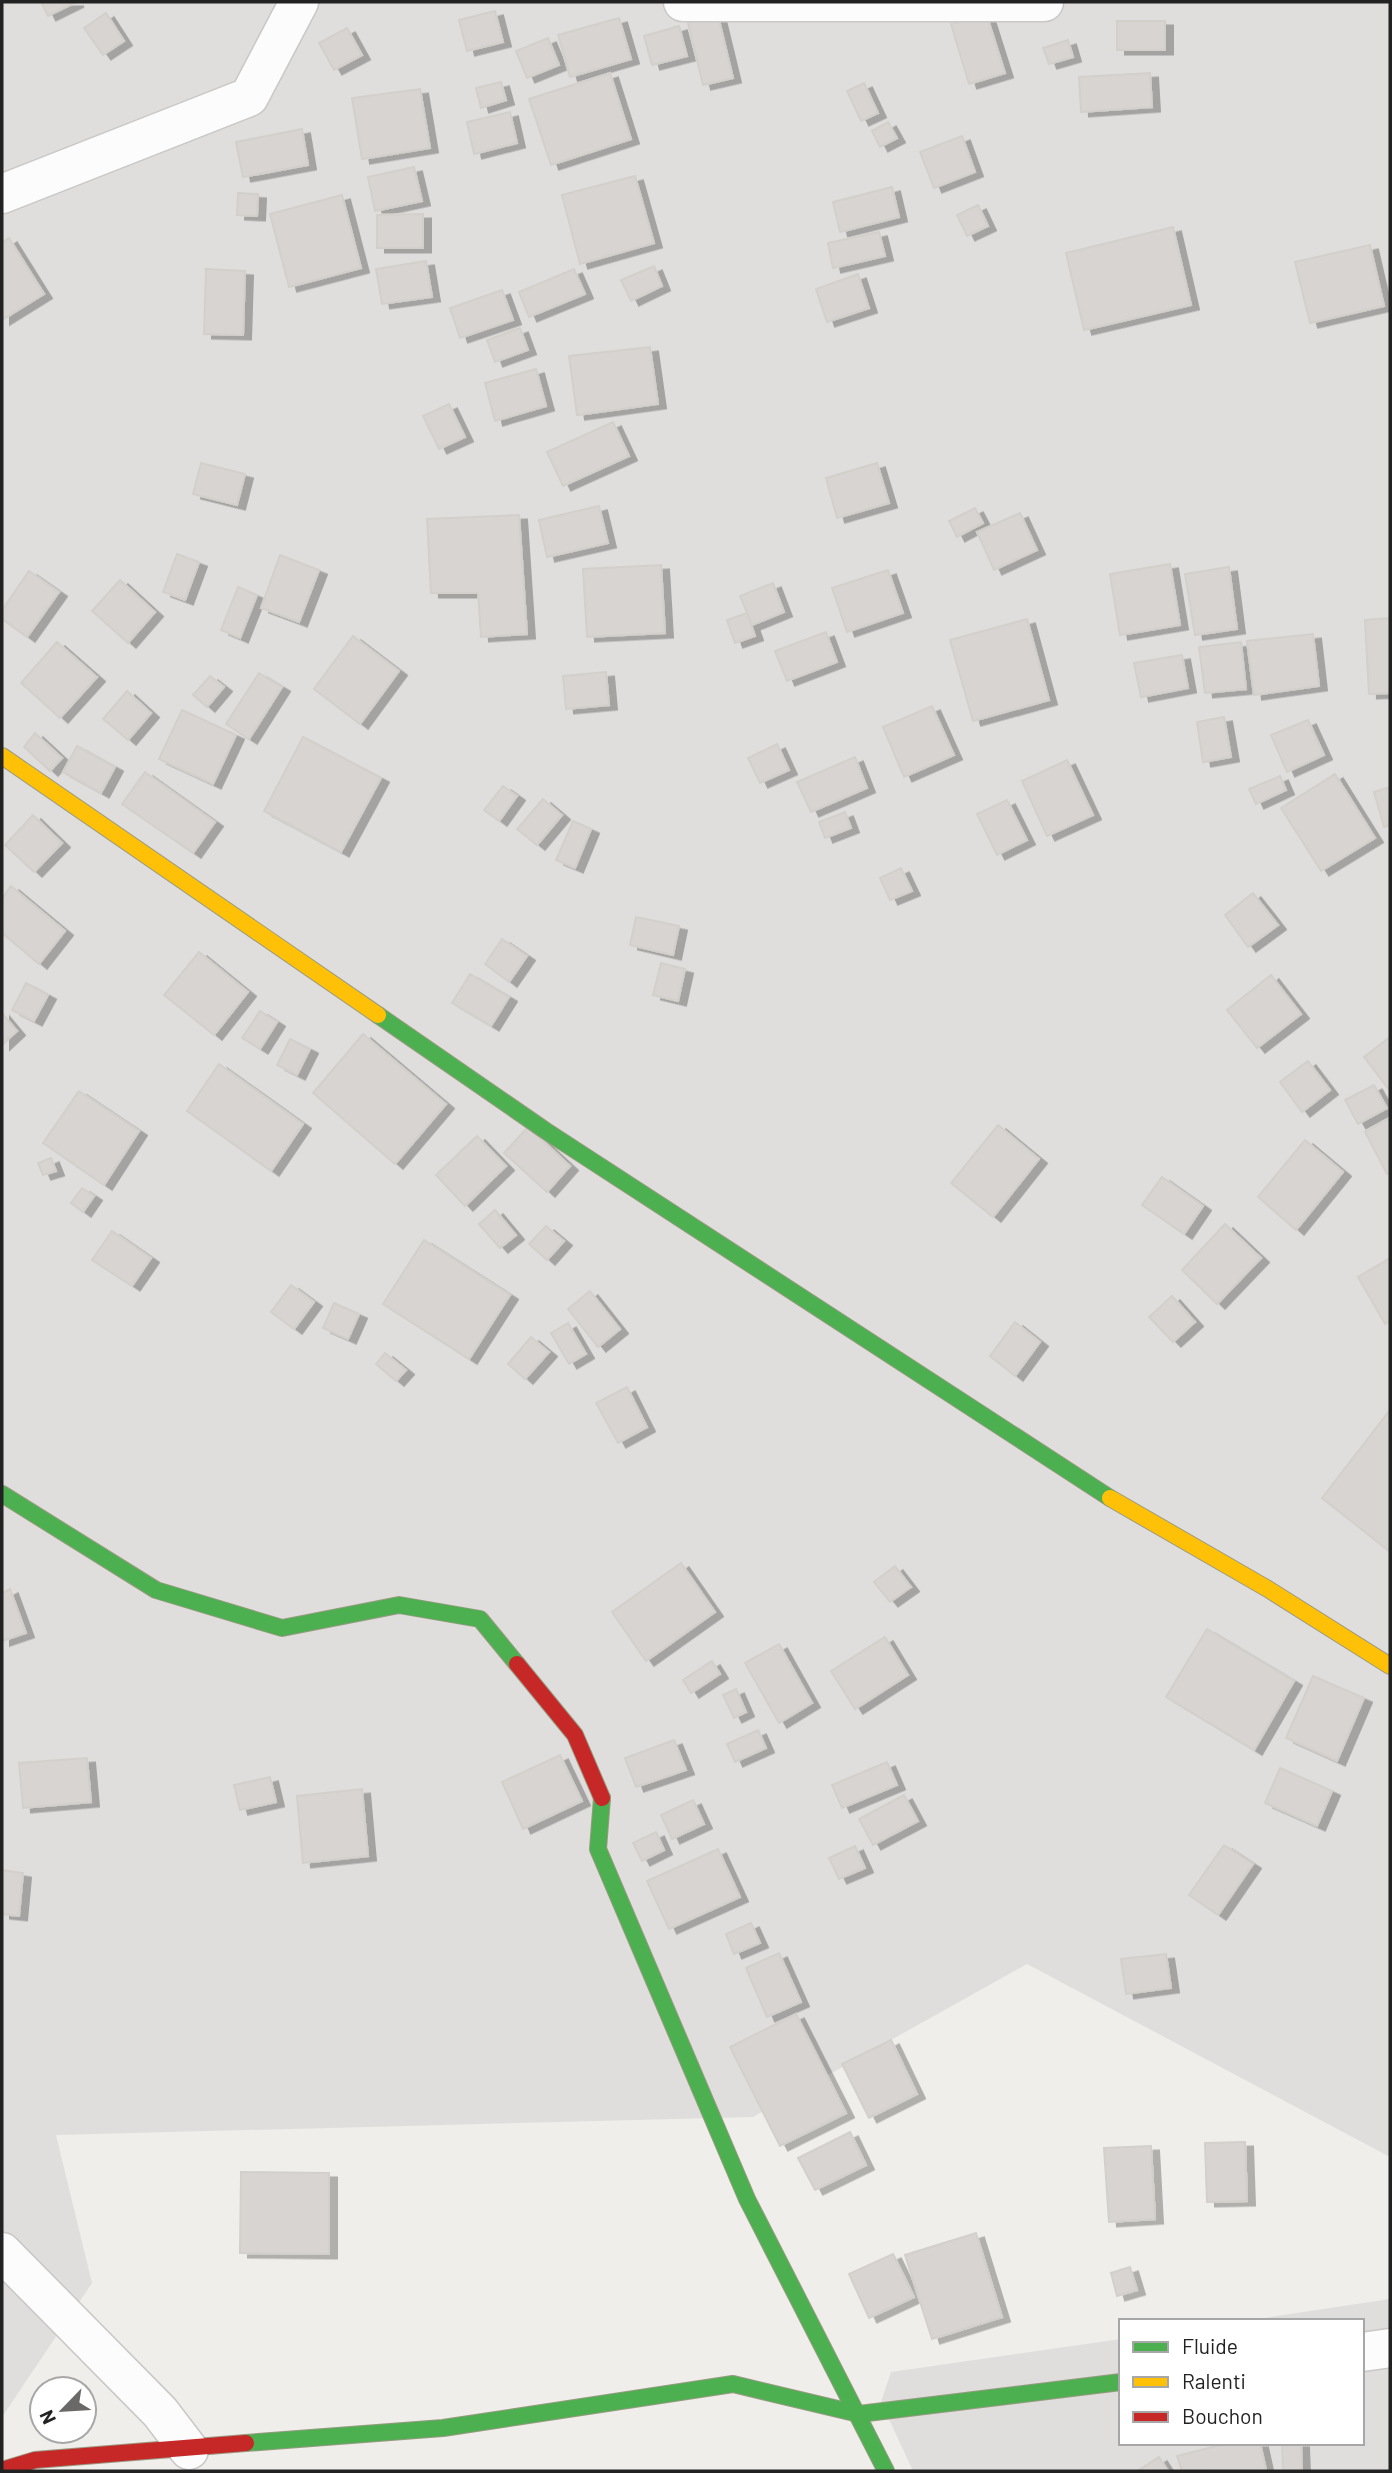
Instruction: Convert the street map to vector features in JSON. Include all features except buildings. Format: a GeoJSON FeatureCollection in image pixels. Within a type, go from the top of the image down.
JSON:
{"type":"FeatureCollection","features":[{"type":"Feature","properties":{"kind":"street"},"geometry":{"type":"LineString","coordinates":[[2,194],[249,97],[299,2]]}},
{"type":"Feature","properties":{"kind":"street"},"geometry":{"type":"LineString","coordinates":[[682,2],[1044,2]]}},
{"type":"Feature","properties":{"kind":"street"},"geometry":{"type":"LineString","coordinates":[[2,756],[546,1131],[1100,1492],[1268,1589],[1390,1666]]}},
{"type":"Feature","properties":{"kind":"street"},"geometry":{"type":"LineString","coordinates":[[2,1494],[156,1590],[282,1628],[399,1605],[480,1619],[575,1735],[602,1799],[598,1849],[747,2199],[886,2471]]}},
{"type":"Feature","properties":{"kind":"street"},"geometry":{"type":"LineString","coordinates":[[2,2252],[160,2412],[190,2449]]}},
{"type":"Feature","properties":{"kind":"street"},"geometry":{"type":"LineString","coordinates":[[1364,2352],[1390,2348]]}},
{"type":"Feature","properties":{"kind":"street"},"geometry":{"type":"LineString","coordinates":[[2,2470],[35,2460],[443,2428],[733,2384],[859,2414],[1119,2382]]}},
{"type":"Feature","properties":{"kind":"shaded area"},"geometry":{"type":"Polygon","coordinates":[[[2,2],[1390,2],[1390,2157],[1027,1964],[753,2117],[56,2135],[92,2283],[2,2417],[2,2]]]}},
{"type":"Feature","properties":{"kind":"shaded area"},"geometry":{"type":"Polygon","coordinates":[[[1390,2299],[1390,2471],[913,2471],[881,2402],[891,2372],[1119,2339],[1119,2445],[1364,2445],[1364,2319],[1257,2319],[1390,2299]]]}},
{"type":"Feature","properties":{"kind":"traffic: fast"},"geometry":{"type":"LineString","coordinates":[[378,1015],[546,1131],[1110,1498]]}},
{"type":"Feature","properties":{"kind":"traffic: fast"},"geometry":{"type":"LineString","coordinates":[[2,1494],[156,1590],[282,1628],[399,1605],[480,1619],[517,1664]]}},
{"type":"Feature","properties":{"kind":"traffic: fast"},"geometry":{"type":"LineString","coordinates":[[602,1798],[598,1849],[747,2199],[886,2471]]}},
{"type":"Feature","properties":{"kind":"traffic: fast"},"geometry":{"type":"LineString","coordinates":[[246,2443],[443,2428],[733,2384],[859,2414],[1119,2382]]}},
{"type":"Feature","properties":{"kind":"traffic: slow"},"geometry":{"type":"LineString","coordinates":[[2,756],[378,1015]]}},
{"type":"Feature","properties":{"kind":"traffic: slow"},"geometry":{"type":"LineString","coordinates":[[1110,1498],[1268,1589],[1390,1666]]}},
{"type":"Feature","properties":{"kind":"traffic: jam"},"geometry":{"type":"LineString","coordinates":[[517,1664],[575,1735],[602,1798]]}},
{"type":"Feature","properties":{"kind":"traffic: jam"},"geometry":{"type":"LineString","coordinates":[[2,2470],[35,2460],[246,2443]]}}]}
